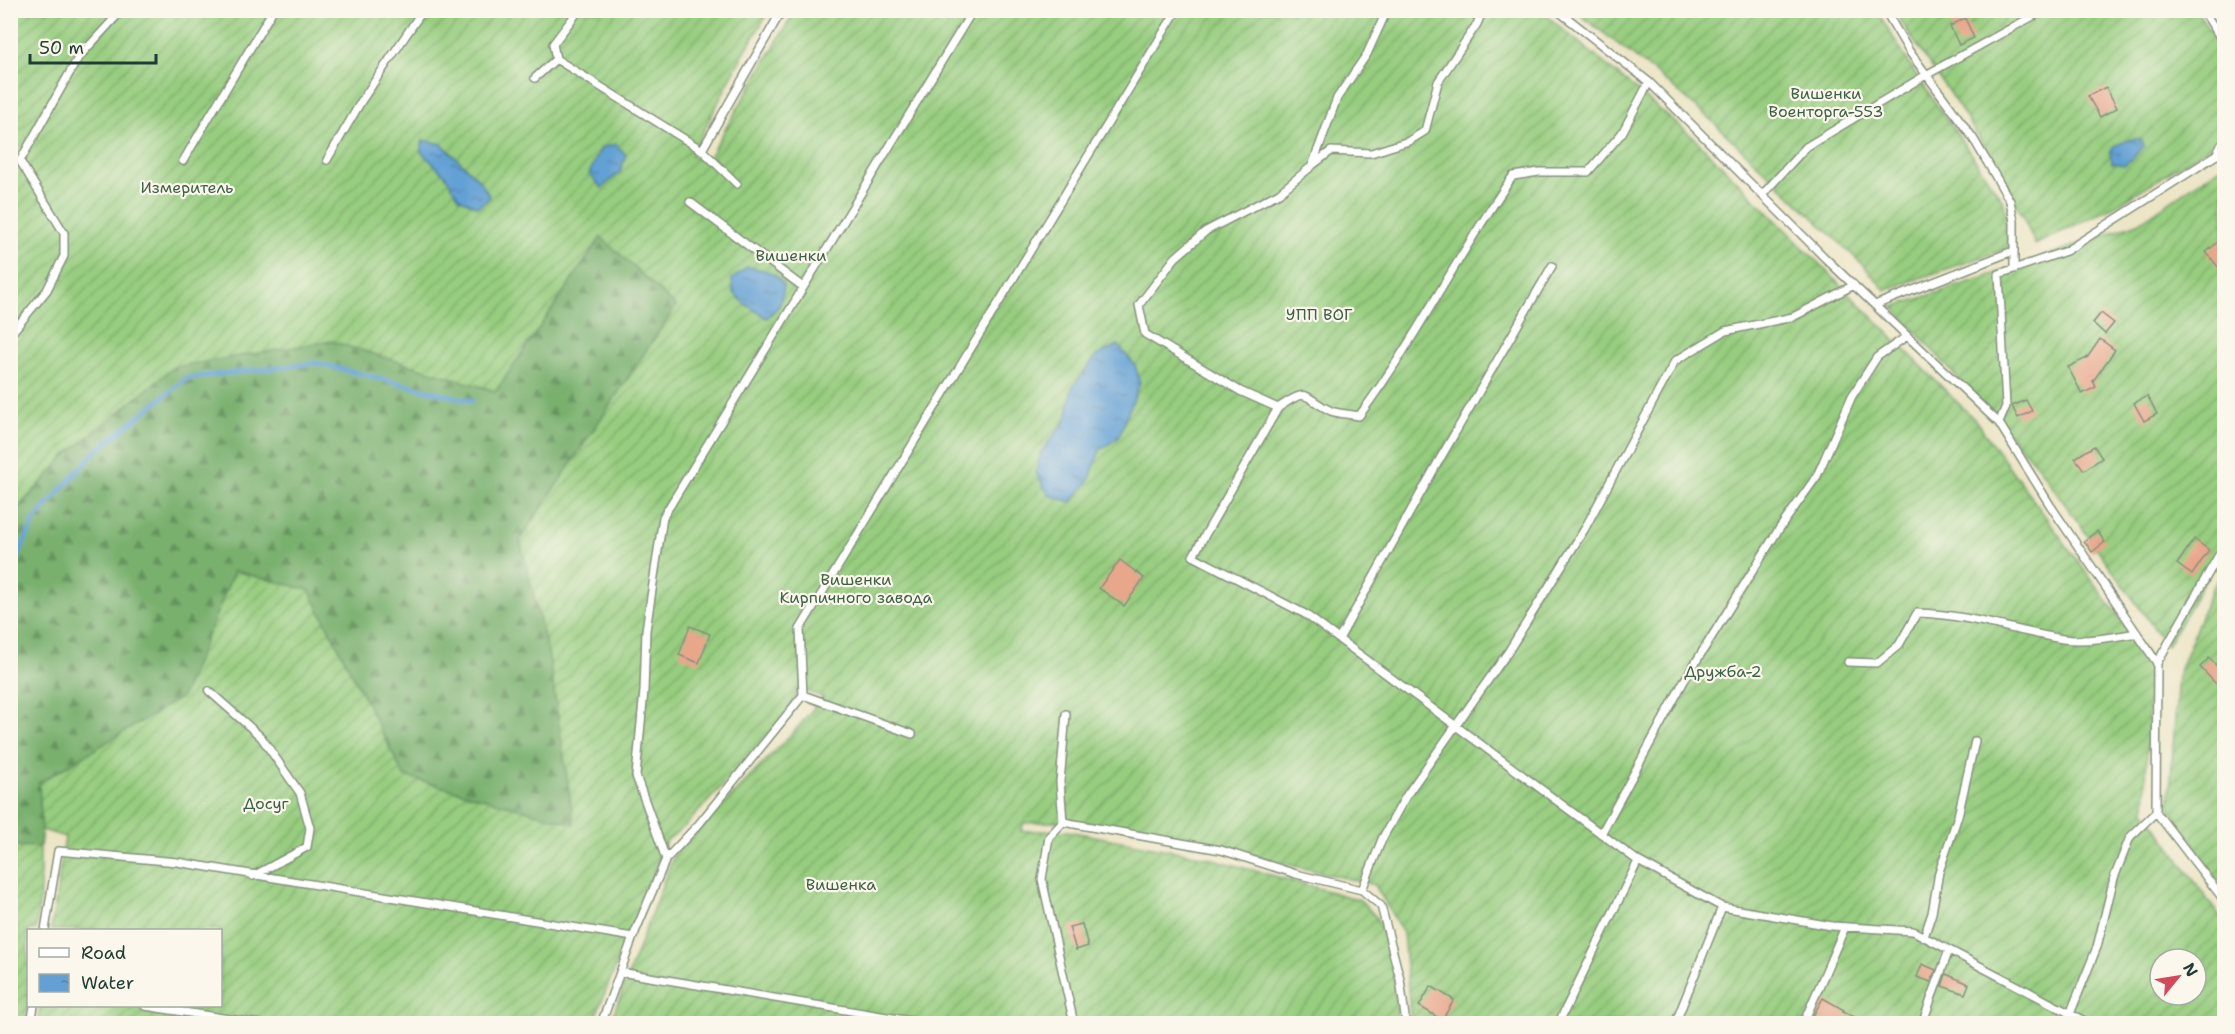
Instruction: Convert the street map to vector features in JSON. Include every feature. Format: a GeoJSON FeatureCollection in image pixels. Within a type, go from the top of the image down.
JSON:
{"type":"FeatureCollection","features":[{"type":"Feature","properties":{"kind":"lane"},"geometry":{"type":"LineString","coordinates":[[10,335],[47,290],[64,256],[64,233],[20,161],[78,58],[122,10]]}},
{"type":"Feature","properties":{"kind":"lane"},"geometry":{"type":"LineString","coordinates":[[183,161],[273,10]]}},
{"type":"Feature","properties":{"kind":"lane"},"geometry":{"type":"LineString","coordinates":[[327,160],[362,100],[423,10]]}},
{"type":"Feature","properties":{"kind":"lane"},"geometry":{"type":"LineString","coordinates":[[579,10],[553,44],[556,59],[702,150],[738,184]]}},
{"type":"Feature","properties":{"kind":"lane"},"geometry":{"type":"LineString","coordinates":[[702,150],[782,10]]}},
{"type":"Feature","properties":{"kind":"lane"},"geometry":{"type":"LineString","coordinates":[[666,859],[636,776],[644,691],[646,630],[663,517],[973,10]]}},
{"type":"Feature","properties":{"kind":"lane"},"geometry":{"type":"LineString","coordinates":[[601,1023],[633,937],[666,859],[699,824],[803,695],[800,630],[1177,10]]}},
{"type":"Feature","properties":{"kind":"lane"},"geometry":{"type":"LineString","coordinates":[[1312,166],[1337,99],[1367,54],[1387,10]]}},
{"type":"Feature","properties":{"kind":"lane"},"geometry":{"type":"LineString","coordinates":[[1278,408],[1240,392],[1145,334],[1139,305],[1175,258],[1206,231],[1279,193],[1331,151],[1371,153],[1409,141],[1425,131],[1438,82],[1477,24],[1483,10]]}},
{"type":"Feature","properties":{"kind":"lane"},"geometry":{"type":"LineString","coordinates":[[1557,10],[1648,82],[1854,285],[1999,423],[2050,505],[2157,663]]}},
{"type":"Feature","properties":{"kind":"lane"},"geometry":{"type":"LineString","coordinates":[[1885,10],[1909,51],[1973,138],[2010,201],[2013,221],[2014,269]]}},
{"type":"Feature","properties":{"kind":"lane"},"geometry":{"type":"LineString","coordinates":[[1762,195],[1806,147],[1926,75],[2044,10]]}},
{"type":"Feature","properties":{"kind":"lane"},"geometry":{"type":"LineString","coordinates":[[2203,10],[2224,43]]}},
{"type":"Feature","properties":{"kind":"lane"},"geometry":{"type":"LineString","coordinates":[[535,78],[556,59]]}},
{"type":"Feature","properties":{"kind":"lane"},"geometry":{"type":"LineString","coordinates":[[1648,82],[1622,133],[1588,172],[1539,172],[1513,176],[1489,210],[1386,380],[1359,416],[1332,411],[1309,396],[1296,395],[1278,408],[1193,556],[1305,614],[1638,861],[1722,907],[1845,927],[1913,931],[2090,1023]]}},
{"type":"Feature","properties":{"kind":"lane"},"geometry":{"type":"LineString","coordinates":[[1999,423],[2006,406],[2000,274],[2066,251],[2223,152]]}},
{"type":"Feature","properties":{"kind":"lane"},"geometry":{"type":"LineString","coordinates":[[690,202],[803,287]]}},
{"type":"Feature","properties":{"kind":"lane"},"geometry":{"type":"LineString","coordinates":[[1875,305],[2013,251]]}},
{"type":"Feature","properties":{"kind":"lane"},"geometry":{"type":"LineString","coordinates":[[1339,639],[1552,266]]}},
{"type":"Feature","properties":{"kind":"lane"},"geometry":{"type":"LineString","coordinates":[[1362,890],[1382,840],[1406,796],[1508,652],[1584,531],[1675,362],[1725,331],[1793,317],[1854,285]]}},
{"type":"Feature","properties":{"kind":"lane"},"geometry":{"type":"LineString","coordinates":[[1601,834],[1684,681],[1777,531],[1817,476],[1852,396],[1877,357],[1907,336]]}},
{"type":"Feature","properties":{"kind":"lane"},"geometry":{"type":"LineString","coordinates":[[2224,546],[2157,663],[2157,812],[2224,900]]}},
{"type":"Feature","properties":{"kind":"lane"},"geometry":{"type":"LineString","coordinates":[[1848,662],[1877,663],[1899,645],[1917,613],[1941,613],[2065,639],[2107,638],[2137,633]]}},
{"type":"Feature","properties":{"kind":"lane"},"geometry":{"type":"LineString","coordinates":[[209,691],[261,737],[300,793],[310,828],[307,847],[254,876]]}},
{"type":"Feature","properties":{"kind":"lane"},"geometry":{"type":"LineString","coordinates":[[803,695],[912,734]]}},
{"type":"Feature","properties":{"kind":"lane"},"geometry":{"type":"LineString","coordinates":[[1066,714],[1060,782],[1063,822],[1049,837],[1042,879],[1074,1023]]}},
{"type":"Feature","properties":{"kind":"lane"},"geometry":{"type":"LineString","coordinates":[[1923,936],[1932,913],[1939,872],[1958,816],[1975,741]]}},
{"type":"Feature","properties":{"kind":"lane"},"geometry":{"type":"LineString","coordinates":[[2066,1023],[2097,947],[2114,878],[2130,837],[2157,812]]}},
{"type":"Feature","properties":{"kind":"lane"},"geometry":{"type":"LineString","coordinates":[[1063,822],[1221,850],[1296,874],[1362,890],[1381,906],[1400,979],[1406,1023]]}},
{"type":"Feature","properties":{"kind":"lane"},"geometry":{"type":"LineString","coordinates":[[45,929],[58,851],[177,862],[633,937]]}},
{"type":"Feature","properties":{"kind":"lane"},"geometry":{"type":"LineString","coordinates":[[1558,1023],[1638,861]]}},
{"type":"Feature","properties":{"kind":"lane"},"geometry":{"type":"LineString","coordinates":[[1675,1023],[1722,907]]}},
{"type":"Feature","properties":{"kind":"lane"},"geometry":{"type":"LineString","coordinates":[[1803,1023],[1845,927]]}},
{"type":"Feature","properties":{"kind":"lane"},"geometry":{"type":"LineString","coordinates":[[1922,1023],[1949,950]]}},
{"type":"Feature","properties":{"kind":"lane"},"geometry":{"type":"LineString","coordinates":[[620,972],[928,1023]]}},
{"type":"Feature","properties":{"kind":"lane"},"geometry":{"type":"LineString","coordinates":[[31,1023],[34,1007]]}},
{"type":"Feature","properties":{"kind":"lane"},"geometry":{"type":"LineString","coordinates":[[158,1007],[261,1023]]}},
{"type":"Feature","properties":{"kind":"green space"},"geometry":{"type":"Polygon","coordinates":[[[10,11],[769,11],[742,56],[691,156],[706,162],[795,11],[1541,11],[1694,138],[1975,420],[2150,660],[2145,811],[2224,923],[2224,1023],[1411,1023],[1403,933],[1375,885],[1214,847],[1173,834],[1076,821],[1024,823],[1021,831],[1068,831],[1206,857],[1360,900],[1376,917],[1392,953],[1398,1023],[610,1023],[673,857],[799,726],[823,697],[799,689],[786,717],[685,826],[666,841],[593,1023],[38,1023],[40,1007],[222,1007],[222,929],[51,929],[65,837],[42,830],[39,783],[182,697],[234,571],[309,590],[404,776],[574,824],[549,657],[520,540],[676,306],[601,237],[496,391],[331,341],[174,367],[65,456],[18,508],[10,504],[10,11]]]}},
{"type":"Feature","properties":{"kind":"green space","name":"Вишенки Военторга-553"},"geometry":{"type":"Polygon","coordinates":[[[1575,11],[1877,11],[1915,73],[2004,202],[2009,248],[1885,290],[1862,264],[1712,121],[1657,74],[1575,11]]]}},
{"type":"Feature","properties":{"kind":"green space"},"geometry":{"type":"Polygon","coordinates":[[[1894,11],[2197,11],[2224,53],[2224,132],[2214,144],[2120,203],[2035,245],[2006,183],[1989,154],[1894,11]]]}},
{"type":"Feature","properties":{"kind":"green space"},"geometry":{"type":"Polygon","coordinates":[[[2224,165],[2224,546],[2167,646],[2037,465],[1893,307],[2013,268],[2138,223],[2224,165]]]}},
{"type":"Feature","properties":{"kind":"green space"},"geometry":{"type":"Polygon","coordinates":[[[601,237],[676,306],[520,540],[549,657],[574,824],[404,776],[309,590],[234,571],[183,697],[39,783],[42,830],[40,847],[11,846],[10,504],[19,508],[65,456],[174,367],[331,341],[496,391],[601,237]]]}},
{"type":"Feature","properties":{"kind":"green space"},"geometry":{"type":"Polygon","coordinates":[[[2224,573],[2224,890],[2169,807],[2178,674],[2212,588],[2224,573]]]}},
{"type":"Feature","properties":{"kind":"green space"},"geometry":{"type":"Polygon","coordinates":[[[11,846],[40,847],[40,896],[36,929],[27,929],[25,1023],[11,1023],[11,846]]]}},
{"type":"Feature","properties":{"kind":"water"},"geometry":{"type":"Polygon","coordinates":[[[2131,139],[2141,139],[2144,146],[2124,165],[2112,163],[2110,152],[2114,146],[2131,139]]]}},
{"type":"Feature","properties":{"kind":"water"},"geometry":{"type":"Polygon","coordinates":[[[423,140],[442,144],[480,181],[490,197],[478,207],[459,198],[445,175],[421,152],[423,140]]]}},
{"type":"Feature","properties":{"kind":"water"},"geometry":{"type":"Polygon","coordinates":[[[616,144],[626,155],[620,172],[602,188],[589,174],[601,148],[616,144]]]}},
{"type":"Feature","properties":{"kind":"water"},"geometry":{"type":"Polygon","coordinates":[[[747,267],[773,274],[784,286],[780,305],[767,318],[745,304],[733,292],[732,279],[747,267]]]}},
{"type":"Feature","properties":{"kind":"water"},"geometry":{"type":"Polygon","coordinates":[[[1118,345],[1135,365],[1140,383],[1118,438],[1100,450],[1089,481],[1071,502],[1049,495],[1036,473],[1041,452],[1066,420],[1072,388],[1096,356],[1118,345]]]}},
{"type":"Feature","properties":{"kind":"building"},"geometry":{"type":"Polygon","coordinates":[[[1965,18],[1974,38],[1959,45],[1950,26],[1965,18]]]}},
{"type":"Feature","properties":{"kind":"building"},"geometry":{"type":"Polygon","coordinates":[[[2106,87],[2117,108],[2100,117],[2088,96],[2106,87]]]}},
{"type":"Feature","properties":{"kind":"building"},"geometry":{"type":"Polygon","coordinates":[[[2224,237],[2224,274],[2206,252],[2224,237]]]}},
{"type":"Feature","properties":{"kind":"building"},"geometry":{"type":"Polygon","coordinates":[[[2101,313],[2114,323],[2105,334],[2093,323],[2101,313]]]}},
{"type":"Feature","properties":{"kind":"building"},"geometry":{"type":"Polygon","coordinates":[[[2100,339],[2115,350],[2093,381],[2096,387],[2082,394],[2068,367],[2087,358],[2100,339]]]}},
{"type":"Feature","properties":{"kind":"building"},"geometry":{"type":"Polygon","coordinates":[[[2147,396],[2157,414],[2144,421],[2134,403],[2147,396]]]}},
{"type":"Feature","properties":{"kind":"building"},"geometry":{"type":"Polygon","coordinates":[[[2026,400],[2032,411],[2018,418],[2012,406],[2026,400]]]}},
{"type":"Feature","properties":{"kind":"building"},"geometry":{"type":"Polygon","coordinates":[[[2094,446],[2102,458],[2084,470],[2075,458],[2094,446]]]}},
{"type":"Feature","properties":{"kind":"building"},"geometry":{"type":"Polygon","coordinates":[[[2097,531],[2105,542],[2092,552],[2084,541],[2097,531]]]}},
{"type":"Feature","properties":{"kind":"building"},"geometry":{"type":"Polygon","coordinates":[[[2194,539],[2209,550],[2192,575],[2177,564],[2194,539]]]}},
{"type":"Feature","properties":{"kind":"building"},"geometry":{"type":"Polygon","coordinates":[[[1120,560],[1144,578],[1124,606],[1099,588],[1120,560]]]}},
{"type":"Feature","properties":{"kind":"building"},"geometry":{"type":"Polygon","coordinates":[[[690,626],[710,634],[699,663],[679,655],[690,626]]]}},
{"type":"Feature","properties":{"kind":"building"},"geometry":{"type":"Polygon","coordinates":[[[2209,658],[2224,673],[2224,677],[2217,685],[2200,667],[2209,658]]]}},
{"type":"Feature","properties":{"kind":"building"},"geometry":{"type":"Polygon","coordinates":[[[1082,924],[1088,946],[1076,950],[1069,927],[1082,924]]]}},
{"type":"Feature","properties":{"kind":"building"},"geometry":{"type":"Polygon","coordinates":[[[1922,964],[1936,970],[1931,982],[1917,977],[1922,964]]]}},
{"type":"Feature","properties":{"kind":"building"},"geometry":{"type":"Polygon","coordinates":[[[1946,974],[1969,984],[1965,994],[1942,986],[1946,974]]]}},
{"type":"Feature","properties":{"kind":"building"},"geometry":{"type":"Polygon","coordinates":[[[1431,986],[1454,1000],[1442,1020],[1419,1006],[1431,986]]]}},
{"type":"Feature","properties":{"kind":"building"},"geometry":{"type":"Polygon","coordinates":[[[1823,998],[1844,1010],[1843,1012],[1869,1023],[1827,1023],[1813,1016],[1823,998]]]}},
{"type":"Feature","properties":{"kind":"waterway"},"geometry":{"type":"LineString","coordinates":[[10,573],[35,519],[97,450],[187,378],[316,363],[472,401]]}},
{"type":"Feature","properties":{"kind":"park label","name":"Измеритель"},"geometry":{"type":"Point","coordinates":[187,187]}},
{"type":"Feature","properties":{"kind":"park label","name":"Вишенки"},"geometry":{"type":"Point","coordinates":[791,255]}},
{"type":"Feature","properties":{"kind":"park label","name":"УПП ВОГ"},"geometry":{"type":"Point","coordinates":[1319,314]}},
{"type":"Feature","properties":{"kind":"park label","name":"Вишенки Кирпичного завода"},"geometry":{"type":"Point","coordinates":[856,588]}},
{"type":"Feature","properties":{"kind":"park label","name":"Дружба-2"},"geometry":{"type":"Point","coordinates":[1723,671]}},
{"type":"Feature","properties":{"kind":"park label","name":"Досуг"},"geometry":{"type":"Point","coordinates":[266,803]}},
{"type":"Feature","properties":{"kind":"park label","name":"Вишенка"},"geometry":{"type":"Point","coordinates":[841,884]}}]}
